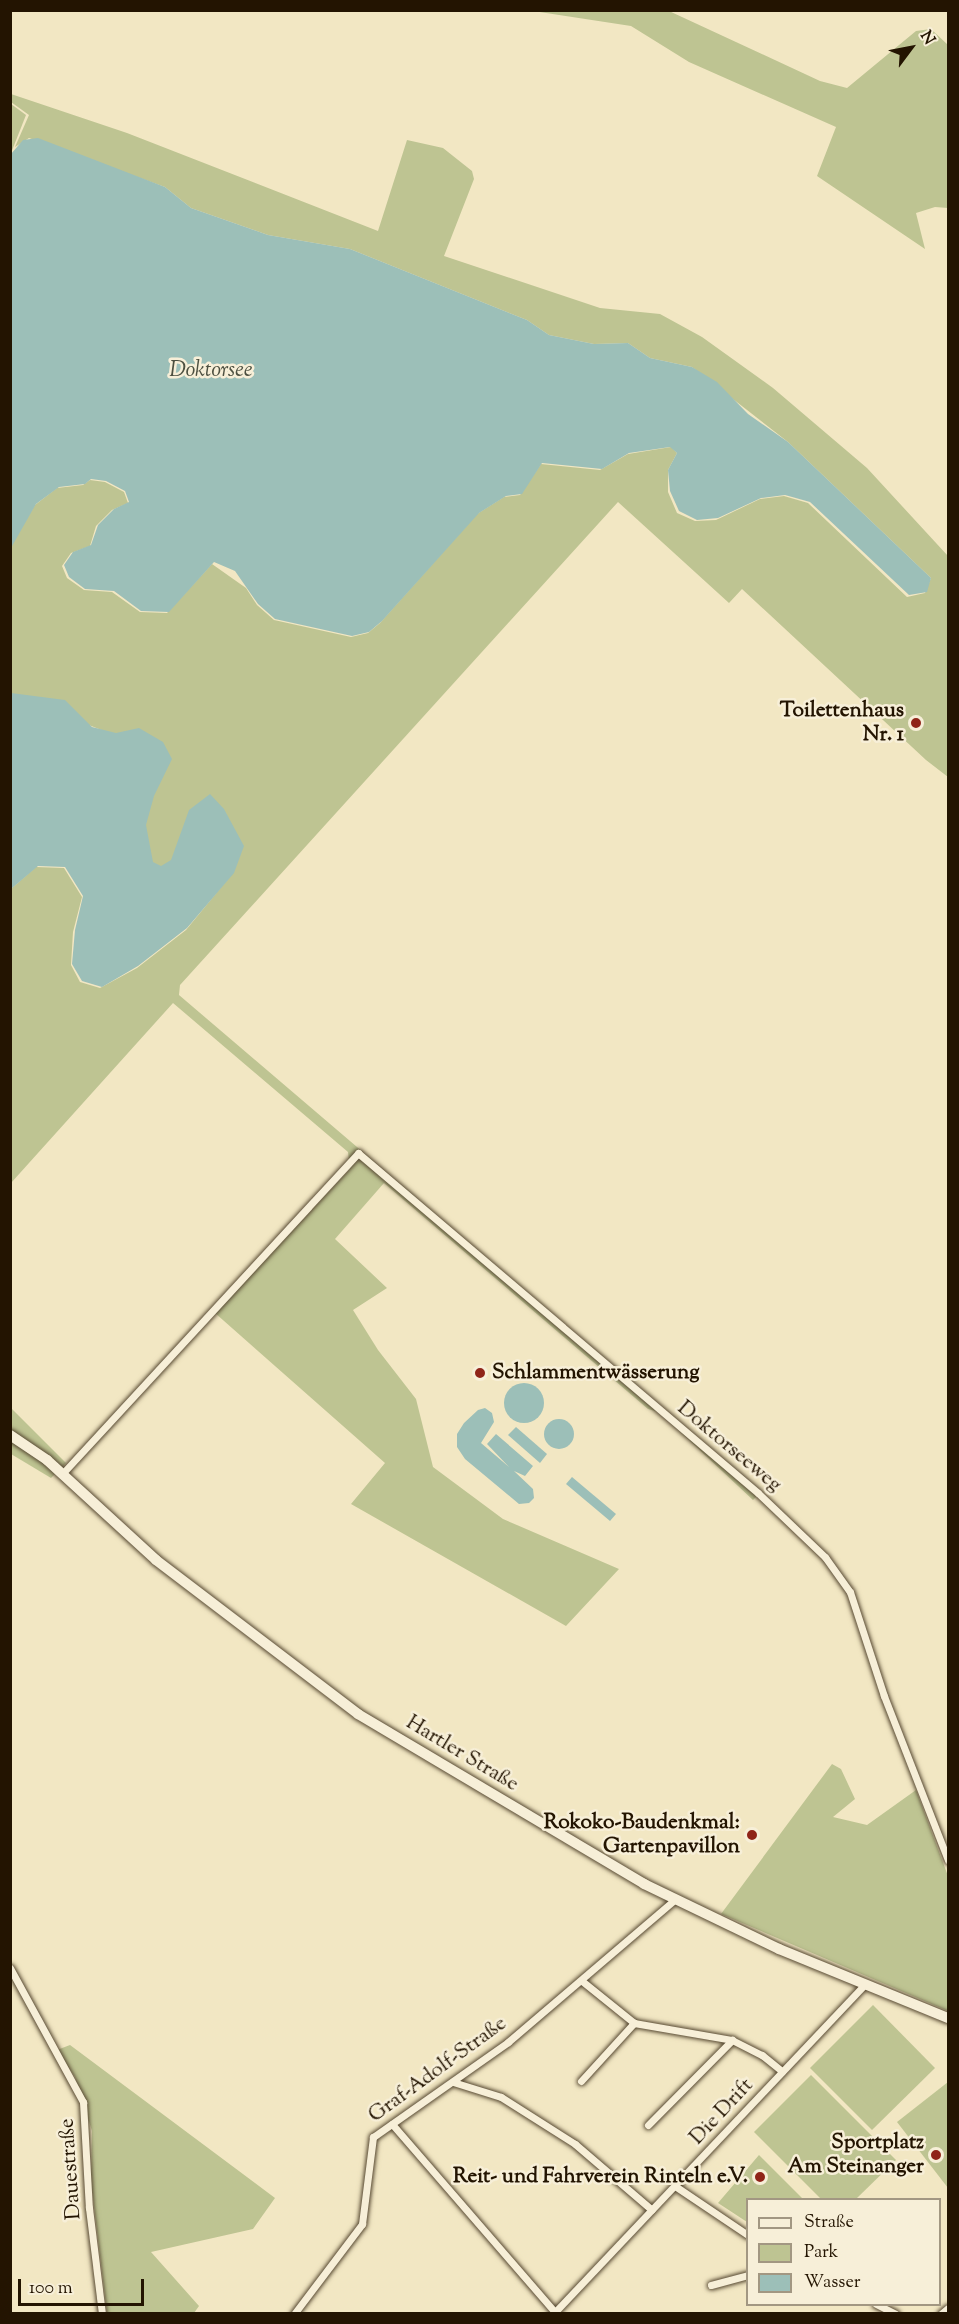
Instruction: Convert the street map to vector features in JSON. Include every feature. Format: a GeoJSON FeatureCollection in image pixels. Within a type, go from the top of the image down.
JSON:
{"type":"FeatureCollection","features":[{"type":"Feature","properties":{"kind":"main road","name":"Hartler Straße"},"geometry":{"type":"LineString","coordinates":[[10,1435],[62,1474],[156,1560],[333,1697],[602,1860],[674,1899],[865,1984],[948,2018]]}},
{"type":"Feature","properties":{"kind":"street","name":"Doktorseeweg"},"geometry":{"type":"LineString","coordinates":[[62,1474],[358,1153],[758,1493],[825,1557],[850,1592],[884,1696],[948,1860]]}},
{"type":"Feature","properties":{"kind":"street","name":"Graf-Adolf-Straße"},"geometry":{"type":"LineString","coordinates":[[294,2313],[362,2224],[366,2214],[373,2136],[453,2082],[582,1981],[674,1899]]}},
{"type":"Feature","properties":{"kind":"street","name":"Dauestraße"},"geometry":{"type":"LineString","coordinates":[[10,1968],[82,2102],[89,2208],[102,2313]]}},
{"type":"Feature","properties":{"kind":"street"},"geometry":{"type":"LineString","coordinates":[[582,1981],[634,2023],[732,2040],[762,2055],[782,2071]]}},
{"type":"Feature","properties":{"kind":"street","name":"Die Drift"},"geometry":{"type":"LineString","coordinates":[[554,2313],[865,1984]]}},
{"type":"Feature","properties":{"kind":"street"},"geometry":{"type":"LineString","coordinates":[[581,2081],[634,2023]]}},
{"type":"Feature","properties":{"kind":"street"},"geometry":{"type":"LineString","coordinates":[[648,2125],[732,2040]]}},
{"type":"Feature","properties":{"kind":"street"},"geometry":{"type":"LineString","coordinates":[[453,2082],[501,2097],[575,2144],[652,2210]]}},
{"type":"Feature","properties":{"kind":"street"},"geometry":{"type":"LineString","coordinates":[[392,2124],[554,2313]]}},
{"type":"Feature","properties":{"kind":"street"},"geometry":{"type":"LineString","coordinates":[[675,2186],[746,2234]]}},
{"type":"Feature","properties":{"kind":"street"},"geometry":{"type":"LineString","coordinates":[[711,2285],[746,2275]]}},
{"type":"Feature","properties":{"kind":"street"},"geometry":{"type":"LineString","coordinates":[[880,2306],[896,2313]]}},
{"type":"Feature","properties":{"kind":"street"},"geometry":{"type":"LineString","coordinates":[[941,2313],[948,2308]]}},
{"type":"Feature","properties":{"kind":"green space"},"geometry":{"type":"Polygon","coordinates":[[[533,11],[669,11],[820,81],[847,88],[916,31],[931,29],[948,45],[948,208],[935,207],[916,213],[925,249],[817,176],[836,127],[689,62],[631,26],[533,11]]]}},
{"type":"Feature","properties":{"kind":"green space"},"geometry":{"type":"Polygon","coordinates":[[[11,94],[127,133],[378,231],[407,140],[443,148],[472,171],[474,179],[444,256],[600,308],[660,314],[702,337],[773,388],[867,468],[948,556],[948,777],[926,760],[742,589],[729,603],[618,502],[180,985],[179,995],[761,1492],[753,1500],[659,1412],[648,1409],[384,1183],[335,1239],[387,1288],[353,1310],[378,1350],[416,1399],[433,1467],[503,1519],[619,1569],[566,1626],[351,1504],[385,1463],[215,1313],[350,1169],[348,1152],[173,1003],[11,1183],[11,889],[36,867],[64,868],[82,897],[73,932],[71,965],[80,982],[100,988],[137,968],[186,930],[232,874],[173,863],[162,870],[150,865],[114,735],[11,694],[11,545],[35,505],[57,488],[83,485],[90,480],[105,482],[124,492],[128,503],[112,510],[96,526],[90,546],[71,553],[62,566],[67,578],[84,590],[112,592],[140,612],[167,613],[212,564],[246,588],[257,605],[274,620],[351,637],[368,633],[380,623],[477,514],[504,497],[520,495],[541,464],[600,470],[628,454],[671,447],[677,453],[668,470],[668,492],[677,513],[695,521],[716,520],[760,499],[784,496],[808,503],[907,597],[925,593],[931,578],[788,442],[692,367],[650,358],[628,343],[594,344],[549,335],[527,320],[350,249],[268,235],[191,208],[165,187],[29,138],[15,147],[29,115],[11,102],[11,94]]]}},
{"type":"Feature","properties":{"kind":"green space"},"geometry":{"type":"Polygon","coordinates":[[[11,104],[26,115],[11,153],[11,104]]]}},
{"type":"Feature","properties":{"kind":"green space"},"geometry":{"type":"Polygon","coordinates":[[[10,1407],[66,1463],[51,1478],[11,1454],[10,1407]]]}},
{"type":"Feature","properties":{"kind":"green space"},"geometry":{"type":"Polygon","coordinates":[[[832,1764],[841,1769],[855,1799],[833,1817],[867,1825],[916,1790],[948,1876],[948,2011],[721,1914],[832,1764]]]}},
{"type":"Feature","properties":{"kind":"green space"},"geometry":{"type":"Polygon","coordinates":[[[873,2005],[935,2068],[872,2130],[810,2068],[873,2005]]]}},
{"type":"Feature","properties":{"kind":"green space"},"geometry":{"type":"Polygon","coordinates":[[[70,2045],[275,2198],[253,2229],[151,2252],[199,2306],[194,2313],[107,2313],[91,2181],[92,2131],[75,2077],[57,2050],[70,2045]]]}},
{"type":"Feature","properties":{"kind":"green space"},"geometry":{"type":"Polygon","coordinates":[[[811,2075],[896,2160],[857,2198],[820,2198],[754,2132],[811,2075]]]}},
{"type":"Feature","properties":{"kind":"green space","name":"Sportplatz Am Steinanger"},"geometry":{"type":"Polygon","coordinates":[[[948,2082],[948,2188],[897,2122],[948,2082]]]}},
{"type":"Feature","properties":{"kind":"green space","name":"Reit- und Fahrverein Rinteln e.V."},"geometry":{"type":"Polygon","coordinates":[[[759,2155],[802,2198],[746,2198],[746,2221],[718,2203],[759,2155]]]}},
{"type":"Feature","properties":{"kind":"water","name":"Doktorsee"},"geometry":{"type":"Polygon","coordinates":[[[38,138],[165,187],[191,208],[268,235],[350,249],[527,320],[549,335],[594,344],[628,343],[650,358],[692,367],[717,382],[748,414],[788,442],[931,578],[927,592],[909,595],[810,502],[785,495],[761,498],[718,518],[697,520],[679,511],[670,491],[668,470],[677,453],[670,447],[629,453],[602,469],[542,463],[522,494],[506,496],[479,513],[382,621],[369,632],[352,636],[275,619],[258,604],[235,571],[214,562],[169,612],[141,611],[114,591],[85,589],[69,577],[64,565],[73,552],[91,545],[98,525],[114,509],[129,502],[125,491],[106,481],[91,479],[85,484],[59,487],[36,504],[11,548],[11,154],[23,140],[38,138]]]}},
{"type":"Feature","properties":{"kind":"water"},"geometry":{"type":"Polygon","coordinates":[[[11,693],[65,700],[92,727],[116,733],[139,728],[163,742],[172,759],[154,796],[146,825],[153,862],[161,866],[171,860],[189,810],[210,794],[224,809],[244,846],[234,873],[187,928],[138,966],[102,987],[82,981],[72,964],[75,930],[83,896],[65,867],[38,866],[11,889],[11,693]]]}},
{"type":"Feature","properties":{"kind":"water"},"geometry":{"type":"Polygon","coordinates":[[[524,1383],[532,1384],[538,1389],[543,1395],[543,1411],[538,1417],[532,1422],[524,1423],[516,1422],[510,1417],[505,1411],[504,1403],[505,1395],[510,1389],[516,1384],[524,1383]]]}},
{"type":"Feature","properties":{"kind":"water"},"geometry":{"type":"Polygon","coordinates":[[[485,1408],[492,1413],[494,1422],[481,1443],[509,1467],[487,1444],[496,1434],[533,1466],[525,1476],[514,1471],[533,1489],[534,1498],[529,1503],[519,1504],[465,1459],[457,1447],[457,1434],[464,1423],[478,1410],[485,1408]]]}},
{"type":"Feature","properties":{"kind":"water"},"geometry":{"type":"Polygon","coordinates":[[[559,1419],[570,1423],[574,1434],[570,1445],[559,1449],[548,1445],[544,1434],[548,1423],[559,1419]]]}},
{"type":"Feature","properties":{"kind":"water"},"geometry":{"type":"Polygon","coordinates":[[[516,1427],[547,1454],[540,1463],[508,1435],[516,1427]]]}},
{"type":"Feature","properties":{"kind":"water"},"geometry":{"type":"Polygon","coordinates":[[[572,1477],[616,1514],[610,1521],[566,1484],[572,1477]]]}},
{"type":"Feature","properties":{"kind":"place","name":"Toilettenhaus Nr. 1"},"geometry":{"type":"Point","coordinates":[916,723]}},
{"type":"Feature","properties":{"kind":"place","name":"Schlammentwässerung"},"geometry":{"type":"Point","coordinates":[480,1373]}},
{"type":"Feature","properties":{"kind":"place","name":"Rokoko-Baudenkmal: Gartenpavillon"},"geometry":{"type":"Point","coordinates":[752,1835]}},
{"type":"Feature","properties":{"kind":"place","name":"Sportplatz Am Steinanger"},"geometry":{"type":"Point","coordinates":[936,2155]}},
{"type":"Feature","properties":{"kind":"place","name":"Reit- und Fahrverein Rinteln e.V."},"geometry":{"type":"Point","coordinates":[760,2177]}}]}
